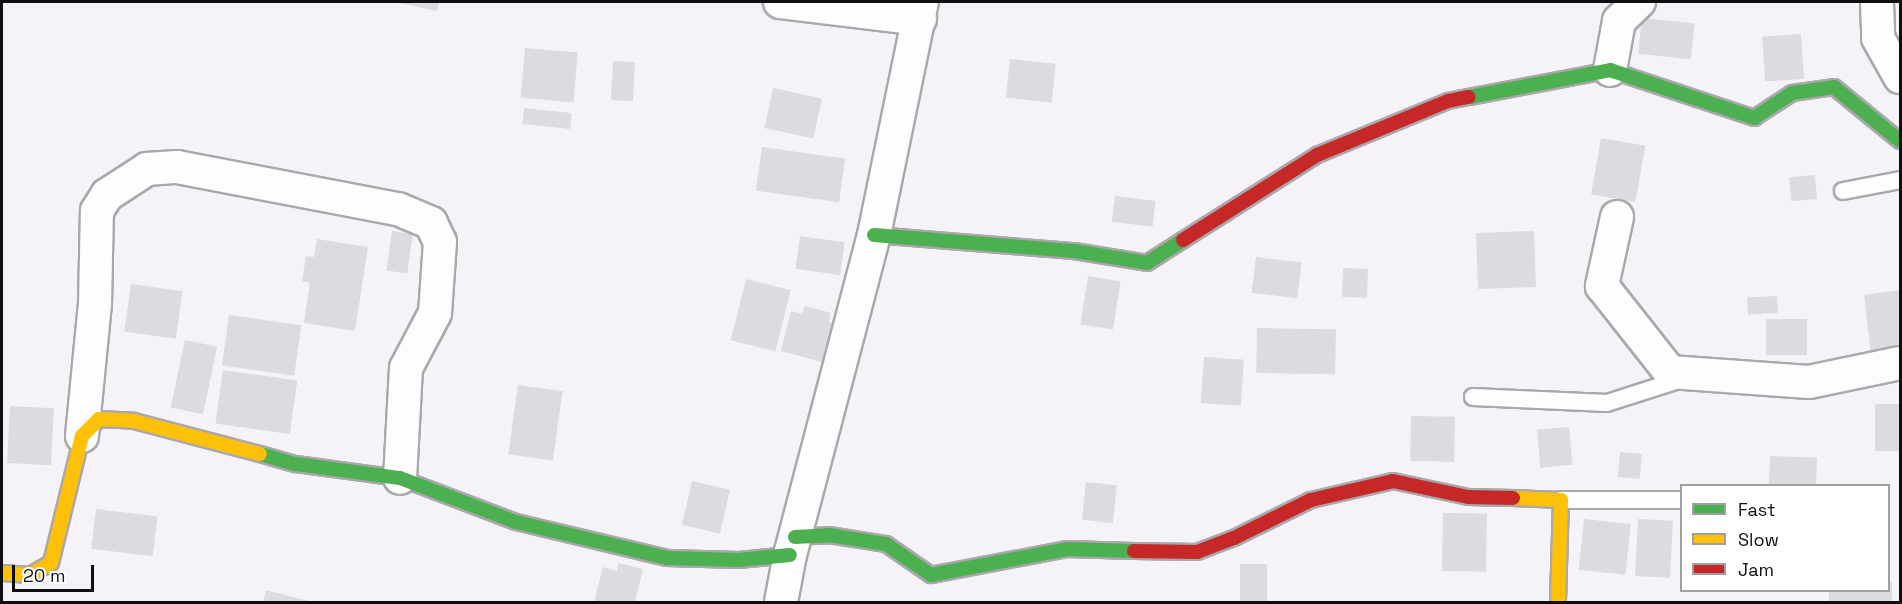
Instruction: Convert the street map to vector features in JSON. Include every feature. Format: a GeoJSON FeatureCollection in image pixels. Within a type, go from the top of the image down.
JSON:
{"type":"FeatureCollection","features":[{"type":"Feature","properties":{"kind":"street"},"geometry":{"type":"LineString","coordinates":[[780,2],[921,10],[874,235],[793,546],[781,603]]}},
{"type":"Feature","properties":{"kind":"street"},"geometry":{"type":"LineString","coordinates":[[1610,70],[1619,21],[1639,2]]}},
{"type":"Feature","properties":{"kind":"street"},"geometry":{"type":"LineString","coordinates":[[1877,2],[1878,38],[1900,77]]}},
{"type":"Feature","properties":{"kind":"street"},"geometry":{"type":"LineString","coordinates":[[874,235],[1074,251],[1147,263],[1328,151],[1448,101],[1610,70],[1754,118],[1792,93],[1834,87],[1900,141]]}},
{"type":"Feature","properties":{"kind":"street"},"geometry":{"type":"LineString","coordinates":[[2,573],[30,575],[51,563],[82,436],[95,304],[97,211],[107,195],[147,169],[177,167],[398,209],[431,223],[440,242],[435,313],[406,368],[400,478]]}},
{"type":"Feature","properties":{"kind":"street"},"geometry":{"type":"LineString","coordinates":[[1617,217],[1602,286],[1670,372],[1809,382],[1900,363]]}},
{"type":"Feature","properties":{"kind":"street"},"geometry":{"type":"LineString","coordinates":[[82,436],[99,419],[134,421],[296,464],[400,478],[516,522],[667,558],[739,560],[829,535],[886,544],[932,575],[1067,549],[1197,552],[1234,538],[1311,500],[1393,481],[1468,497],[1561,500],[1558,603]]}},
{"type":"Feature","properties":{"kind":"lane"},"geometry":{"type":"LineString","coordinates":[[1843,190],[1900,180]]}},
{"type":"Feature","properties":{"kind":"lane"},"geometry":{"type":"LineString","coordinates":[[1473,397],[1607,403],[1698,374]]}},
{"type":"Feature","properties":{"kind":"lane"},"geometry":{"type":"LineString","coordinates":[[1561,500],[1680,500]]}},
{"type":"Feature","properties":{"kind":"building"},"geometry":{"type":"Polygon","coordinates":[[[395,2],[439,2],[437,11],[395,2]]]}},
{"type":"Feature","properties":{"kind":"building"},"geometry":{"type":"Polygon","coordinates":[[[1642,18],[1695,24],[1691,59],[1638,54],[1642,18]]]}},
{"type":"Feature","properties":{"kind":"building"},"geometry":{"type":"Polygon","coordinates":[[[1801,34],[1804,79],[1765,82],[1762,37],[1801,34]]]}},
{"type":"Feature","properties":{"kind":"building"},"geometry":{"type":"Polygon","coordinates":[[[525,48],[578,53],[573,102],[521,98],[525,48]]]}},
{"type":"Feature","properties":{"kind":"building"},"geometry":{"type":"Polygon","coordinates":[[[1010,59],[1056,64],[1052,103],[1006,98],[1010,59]]]}},
{"type":"Feature","properties":{"kind":"building"},"geometry":{"type":"Polygon","coordinates":[[[613,61],[635,62],[633,101],[611,100],[613,61]]]}},
{"type":"Feature","properties":{"kind":"building"},"geometry":{"type":"Polygon","coordinates":[[[773,88],[822,98],[813,138],[764,128],[773,88]]]}},
{"type":"Feature","properties":{"kind":"building"},"geometry":{"type":"Polygon","coordinates":[[[524,108],[572,113],[570,129],[522,124],[524,108]]]}},
{"type":"Feature","properties":{"kind":"building"},"geometry":{"type":"Polygon","coordinates":[[[1601,138],[1645,146],[1635,202],[1591,194],[1601,138]]]}},
{"type":"Feature","properties":{"kind":"building"},"geometry":{"type":"Polygon","coordinates":[[[762,147],[845,159],[839,202],[756,191],[762,147]]]}},
{"type":"Feature","properties":{"kind":"building"},"geometry":{"type":"Polygon","coordinates":[[[1815,175],[1817,199],[1791,201],[1789,177],[1815,175]]]}},
{"type":"Feature","properties":{"kind":"building"},"geometry":{"type":"Polygon","coordinates":[[[1115,196],[1156,201],[1153,227],[1112,222],[1115,196]]]}},
{"type":"Feature","properties":{"kind":"building"},"geometry":{"type":"Polygon","coordinates":[[[392,231],[413,234],[407,274],[386,271],[392,231]]]}},
{"type":"Feature","properties":{"kind":"building"},"geometry":{"type":"Polygon","coordinates":[[[1534,231],[1536,287],[1478,289],[1476,233],[1534,231]]]}},
{"type":"Feature","properties":{"kind":"building"},"geometry":{"type":"Polygon","coordinates":[[[800,236],[845,242],[840,275],[795,269],[800,236]]]}},
{"type":"Feature","properties":{"kind":"building"},"geometry":{"type":"Polygon","coordinates":[[[317,239],[368,247],[355,331],[304,323],[310,283],[302,281],[306,256],[314,257],[317,239]]]}},
{"type":"Feature","properties":{"kind":"building"},"geometry":{"type":"Polygon","coordinates":[[[1256,257],[1302,263],[1297,298],[1252,293],[1256,257]]]}},
{"type":"Feature","properties":{"kind":"building"},"geometry":{"type":"Polygon","coordinates":[[[1343,268],[1368,269],[1367,298],[1342,297],[1343,268]]]}},
{"type":"Feature","properties":{"kind":"building"},"geometry":{"type":"Polygon","coordinates":[[[1088,276],[1121,281],[1113,330],[1080,324],[1088,276]]]}},
{"type":"Feature","properties":{"kind":"building"},"geometry":{"type":"Polygon","coordinates":[[[746,279],[791,290],[775,351],[731,340],[746,279]]]}},
{"type":"Feature","properties":{"kind":"building"},"geometry":{"type":"Polygon","coordinates":[[[131,284],[182,291],[176,339],[124,332],[131,284]]]}},
{"type":"Feature","properties":{"kind":"building"},"geometry":{"type":"Polygon","coordinates":[[[1900,290],[1900,352],[1871,355],[1864,295],[1900,290]]]}},
{"type":"Feature","properties":{"kind":"building"},"geometry":{"type":"Polygon","coordinates":[[[1777,296],[1778,313],[1748,315],[1747,298],[1777,296]]]}},
{"type":"Feature","properties":{"kind":"building"},"geometry":{"type":"Polygon","coordinates":[[[805,306],[831,313],[829,322],[840,325],[829,364],[781,351],[791,311],[802,314],[805,306]]]}},
{"type":"Feature","properties":{"kind":"building"},"geometry":{"type":"Polygon","coordinates":[[[229,315],[301,325],[294,376],[222,366],[229,315]]]}},
{"type":"Feature","properties":{"kind":"building"},"geometry":{"type":"Polygon","coordinates":[[[1766,319],[1807,319],[1807,355],[1766,355],[1766,319]]]}},
{"type":"Feature","properties":{"kind":"building"},"geometry":{"type":"Polygon","coordinates":[[[1257,328],[1336,329],[1335,374],[1256,373],[1257,328]]]}},
{"type":"Feature","properties":{"kind":"building"},"geometry":{"type":"Polygon","coordinates":[[[185,340],[217,347],[203,414],[171,407],[185,340]]]}},
{"type":"Feature","properties":{"kind":"building"},"geometry":{"type":"Polygon","coordinates":[[[1204,357],[1244,360],[1241,406],[1201,403],[1204,357]]]}},
{"type":"Feature","properties":{"kind":"building"},"geometry":{"type":"Polygon","coordinates":[[[223,370],[297,380],[290,434],[215,423],[223,370]]]}},
{"type":"Feature","properties":{"kind":"building"},"geometry":{"type":"Polygon","coordinates":[[[518,385],[563,391],[553,461],[508,454],[518,385]]]}},
{"type":"Feature","properties":{"kind":"building"},"geometry":{"type":"Polygon","coordinates":[[[1875,404],[1900,404],[1900,451],[1875,451],[1875,404]]]}},
{"type":"Feature","properties":{"kind":"building"},"geometry":{"type":"Polygon","coordinates":[[[10,406],[54,408],[51,465],[7,463],[10,406]]]}},
{"type":"Feature","properties":{"kind":"building"},"geometry":{"type":"Polygon","coordinates":[[[1411,416],[1455,417],[1454,462],[1410,461],[1411,416]]]}},
{"type":"Feature","properties":{"kind":"building"},"geometry":{"type":"Polygon","coordinates":[[[1569,427],[1572,465],[1540,468],[1537,430],[1569,427]]]}},
{"type":"Feature","properties":{"kind":"building"},"geometry":{"type":"Polygon","coordinates":[[[1620,452],[1642,454],[1640,479],[1618,477],[1620,452]]]}},
{"type":"Feature","properties":{"kind":"building"},"geometry":{"type":"Polygon","coordinates":[[[1770,456],[1817,458],[1816,484],[1769,484],[1770,456]]]}},
{"type":"Feature","properties":{"kind":"building"},"geometry":{"type":"Polygon","coordinates":[[[692,481],[730,490],[720,534],[682,525],[692,481]]]}},
{"type":"Feature","properties":{"kind":"building"},"geometry":{"type":"Polygon","coordinates":[[[1086,482],[1117,485],[1113,523],[1082,520],[1086,482]]]}},
{"type":"Feature","properties":{"kind":"building"},"geometry":{"type":"Polygon","coordinates":[[[96,509],[158,517],[153,556],[91,549],[96,509]]]}},
{"type":"Feature","properties":{"kind":"building"},"geometry":{"type":"Polygon","coordinates":[[[1443,513],[1487,514],[1486,572],[1442,571],[1443,513]]]}},
{"type":"Feature","properties":{"kind":"building"},"geometry":{"type":"Polygon","coordinates":[[[1584,519],[1631,524],[1625,575],[1579,570],[1584,519]]]}},
{"type":"Feature","properties":{"kind":"building"},"geometry":{"type":"Polygon","coordinates":[[[1638,519],[1673,521],[1670,578],[1635,576],[1638,519]]]}},
{"type":"Feature","properties":{"kind":"building"},"geometry":{"type":"Polygon","coordinates":[[[618,563],[643,569],[635,602],[594,602],[603,567],[617,571],[618,563]]]}},
{"type":"Feature","properties":{"kind":"building"},"geometry":{"type":"Polygon","coordinates":[[[1240,564],[1267,564],[1267,602],[1240,602],[1240,564]]]}},
{"type":"Feature","properties":{"kind":"building"},"geometry":{"type":"Polygon","coordinates":[[[1890,582],[1892,582],[1892,602],[1829,602],[1829,592],[1890,592],[1890,582]]]}},
{"type":"Feature","properties":{"kind":"building"},"geometry":{"type":"Polygon","coordinates":[[[266,590],[313,602],[263,602],[266,590]]]}},
{"type":"Feature","properties":{"kind":"traffic: fast"},"geometry":{"type":"LineString","coordinates":[[1469,97],[1610,70],[1754,118],[1792,93],[1834,87],[1900,141]]}},
{"type":"Feature","properties":{"kind":"traffic: fast"},"geometry":{"type":"LineString","coordinates":[[874,235],[1074,251],[1147,263],[1183,240]]}},
{"type":"Feature","properties":{"kind":"traffic: fast"},"geometry":{"type":"LineString","coordinates":[[260,454],[296,464],[400,478],[516,522],[667,558],[739,560],[790,555]]}},
{"type":"Feature","properties":{"kind":"traffic: fast"},"geometry":{"type":"LineString","coordinates":[[795,537],[829,535],[886,544],[931,575],[1067,549],[1134,551]]}},
{"type":"Feature","properties":{"kind":"traffic: slow"},"geometry":{"type":"LineString","coordinates":[[2,573],[30,575],[51,563],[82,436],[99,419],[134,421],[260,454]]}},
{"type":"Feature","properties":{"kind":"traffic: slow"},"geometry":{"type":"LineString","coordinates":[[1513,498],[1561,500],[1558,602]]}},
{"type":"Feature","properties":{"kind":"traffic: jam"},"geometry":{"type":"LineString","coordinates":[[1183,240],[1317,155],[1448,101],[1469,97]]}},
{"type":"Feature","properties":{"kind":"traffic: jam"},"geometry":{"type":"LineString","coordinates":[[1134,551],[1197,552],[1234,538],[1311,500],[1393,481],[1468,497],[1513,498]]}}]}
